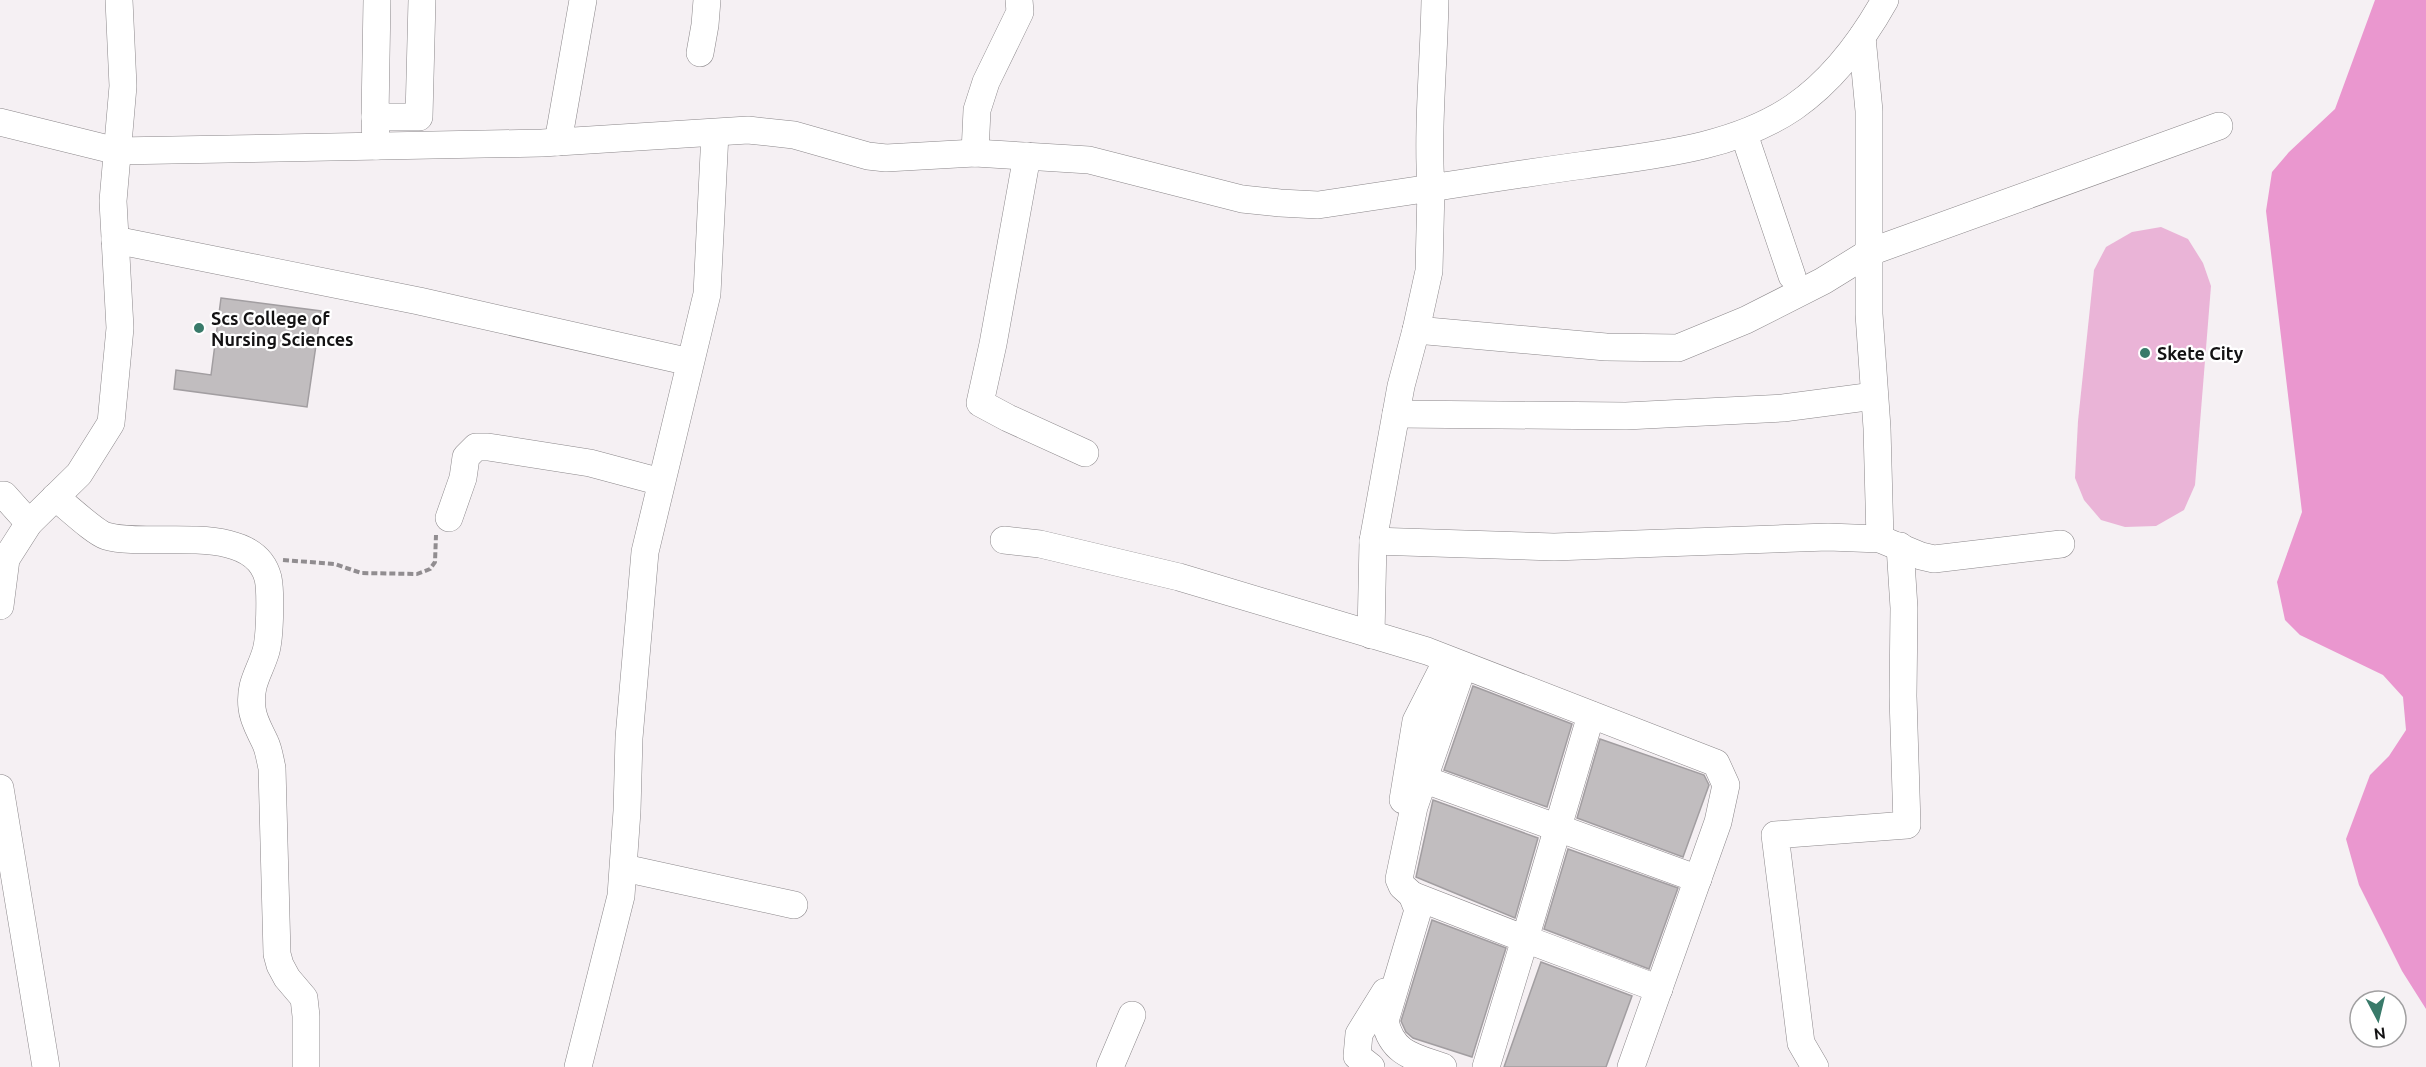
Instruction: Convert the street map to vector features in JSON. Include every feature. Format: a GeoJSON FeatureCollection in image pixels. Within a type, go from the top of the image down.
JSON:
{"type":"FeatureCollection","features":[{"type":"Feature","properties":{"kind":"street"},"geometry":{"type":"LineString","coordinates":[[0,606],[6,559],[29,523],[79,474],[111,423],[120,328],[113,201],[123,86],[119,0]]}},
{"type":"Feature","properties":{"kind":"street"},"geometry":{"type":"LineString","coordinates":[[376,146],[377,0]]}},
{"type":"Feature","properties":{"kind":"street"},"geometry":{"type":"LineString","coordinates":[[375,117],[419,117],[422,0]]}},
{"type":"Feature","properties":{"kind":"street"},"geometry":{"type":"LineString","coordinates":[[558,142],[583,0]]}},
{"type":"Feature","properties":{"kind":"street"},"geometry":{"type":"LineString","coordinates":[[700,53],[707,0]]}},
{"type":"Feature","properties":{"kind":"street"},"geometry":{"type":"LineString","coordinates":[[975,153],[977,110],[986,82],[1020,12],[1019,0]]}},
{"type":"Feature","properties":{"kind":"street"},"geometry":{"type":"LineString","coordinates":[[1371,635],[1373,541],[1401,386],[1429,272],[1431,188],[1429,147],[1435,0]]}},
{"type":"Feature","properties":{"kind":"street"},"geometry":{"type":"LineString","coordinates":[[0,122],[117,152],[558,142],[748,130],[794,135],[886,159],[975,153],[1089,160],[1242,199],[1318,205],[1667,153],[1744,134],[1793,107],[1826,81],[1862,37],[1885,0]]}},
{"type":"Feature","properties":{"kind":"street"},"geometry":{"type":"LineString","coordinates":[[1815,1067],[1801,1043],[1775,834],[1907,825],[1903,696],[1904,608],[1890,542],[1874,396],[1869,314],[1869,111],[1862,37]]}},
{"type":"Feature","properties":{"kind":"street"},"geometry":{"type":"LineString","coordinates":[[1416,330],[1606,347],[1678,348],[1746,320],[1823,281],[1870,252],[2219,126]]}},
{"type":"Feature","properties":{"kind":"street"},"geometry":{"type":"LineString","coordinates":[[578,1067],[621,896],[629,738],[645,552],[707,294],[715,133]]}},
{"type":"Feature","properties":{"kind":"street"},"geometry":{"type":"LineString","coordinates":[[1744,134],[1792,276]]}},
{"type":"Feature","properties":{"kind":"street"},"geometry":{"type":"LineString","coordinates":[[1027,156],[980,403],[1085,453]]}},
{"type":"Feature","properties":{"kind":"street"},"geometry":{"type":"LineString","coordinates":[[115,240],[419,301],[690,362]]}},
{"type":"Feature","properties":{"kind":"street"},"geometry":{"type":"LineString","coordinates":[[1396,414],[1626,416],[1783,408],[1874,396]]}},
{"type":"Feature","properties":{"kind":"street"},"geometry":{"type":"LineString","coordinates":[[449,518],[463,478],[466,457],[476,447],[590,463],[661,482]]}},
{"type":"Feature","properties":{"kind":"street"},"geometry":{"type":"LineString","coordinates":[[0,495],[4,495],[29,523]]}},
{"type":"Feature","properties":{"kind":"street"},"geometry":{"type":"LineString","coordinates":[[55,497],[104,535],[127,540],[215,542],[245,548],[262,562],[268,579],[270,596],[267,649],[255,675],[252,709],[256,725],[266,744],[272,768],[277,954],[287,978],[304,998],[306,1067]]}},
{"type":"Feature","properties":{"kind":"street"},"geometry":{"type":"LineString","coordinates":[[1373,541],[1554,547],[1796,538],[1890,542],[1921,556],[1934,559],[2061,544]]}},
{"type":"Feature","properties":{"kind":"street"},"geometry":{"type":"LineString","coordinates":[[1004,540],[1040,544],[1179,578],[1291,609],[1427,651],[1716,763],[1726,785],[1718,822],[1631,1067]]}},
{"type":"Feature","properties":{"kind":"street"},"geometry":{"type":"LineString","coordinates":[[1443,1067],[1407,1054],[1388,1037],[1385,1021],[1418,910],[1412,896],[1402,886],[1399,879],[1414,807],[1455,663]]}},
{"type":"Feature","properties":{"kind":"street"},"geometry":{"type":"LineString","coordinates":[[1371,1067],[1357,1056],[1359,1034],[1382,998],[1404,948],[1404,923],[1396,890],[1394,862],[1416,721],[1455,663]]}},
{"type":"Feature","properties":{"kind":"street"},"geometry":{"type":"LineString","coordinates":[[1486,1067],[1591,716]]}},
{"type":"Feature","properties":{"kind":"street"},"geometry":{"type":"LineString","coordinates":[[1423,779],[1698,879]]}},
{"type":"Feature","properties":{"kind":"street"},"geometry":{"type":"LineString","coordinates":[[0,788],[46,1067]]}},
{"type":"Feature","properties":{"kind":"street"},"geometry":{"type":"LineString","coordinates":[[624,868],[794,905]]}},
{"type":"Feature","properties":{"kind":"street"},"geometry":{"type":"LineString","coordinates":[[1412,896],[1659,989]]}},
{"type":"Feature","properties":{"kind":"street"},"geometry":{"type":"LineString","coordinates":[[1110,1067],[1132,1015]]}},
{"type":"Feature","properties":{"kind":"path"},"geometry":{"type":"LineString","coordinates":[[262,562],[289,560],[317,562],[335,564],[361,573],[417,574],[430,569],[435,562],[436,531],[449,518]]}},
{"type":"Feature","properties":{"kind":"shaded area"},"geometry":{"type":"Polygon","coordinates":[[[2375,0],[2426,0],[2426,1009],[2402,971],[2359,885],[2346,839],[2370,775],[2389,756],[2406,730],[2403,697],[2383,675],[2300,635],[2285,620],[2277,582],[2302,512],[2266,211],[2272,172],[2289,152],[2335,109],[2375,0]]]}},
{"type":"Feature","properties":{"kind":"shaded area","name":"Skete City"},"geometry":{"type":"Polygon","coordinates":[[[2161,227],[2188,239],[2203,263],[2211,286],[2195,485],[2184,510],[2156,526],[2125,527],[2101,520],[2084,500],[2075,478],[2078,421],[2094,270],[2106,247],[2132,232],[2161,227]]]}},
{"type":"Feature","properties":{"kind":"building"},"geometry":{"type":"Polygon","coordinates":[[[221,298],[321,311],[307,407],[174,389],[176,370],[211,375],[221,298]]]}},
{"type":"Feature","properties":{"kind":"building"},"geometry":{"type":"Polygon","coordinates":[[[1473,686],[1572,724],[1547,807],[1444,770],[1473,686]]]}},
{"type":"Feature","properties":{"kind":"building"},"geometry":{"type":"Polygon","coordinates":[[[1600,739],[1704,775],[1709,785],[1683,857],[1577,818],[1600,739]]]}},
{"type":"Feature","properties":{"kind":"building"},"geometry":{"type":"Polygon","coordinates":[[[1433,800],[1538,838],[1515,918],[1416,877],[1433,800]]]}},
{"type":"Feature","properties":{"kind":"building"},"geometry":{"type":"Polygon","coordinates":[[[1568,849],[1678,888],[1649,969],[1544,929],[1568,849]]]}},
{"type":"Feature","properties":{"kind":"building"},"geometry":{"type":"Polygon","coordinates":[[[1432,920],[1506,948],[1472,1057],[1413,1038],[1406,1032],[1401,1021],[1432,920]]]}},
{"type":"Feature","properties":{"kind":"building"},"geometry":{"type":"Polygon","coordinates":[[[1541,962],[1632,996],[1606,1067],[1504,1067],[1541,962]]]}},
{"type":"Feature","properties":{"kind":"place","name":"Scs College of Nursing Sciences"},"geometry":{"type":"Point","coordinates":[199,328]}},
{"type":"Feature","properties":{"kind":"place","name":"Skete City"},"geometry":{"type":"Point","coordinates":[2145,353]}}]}
